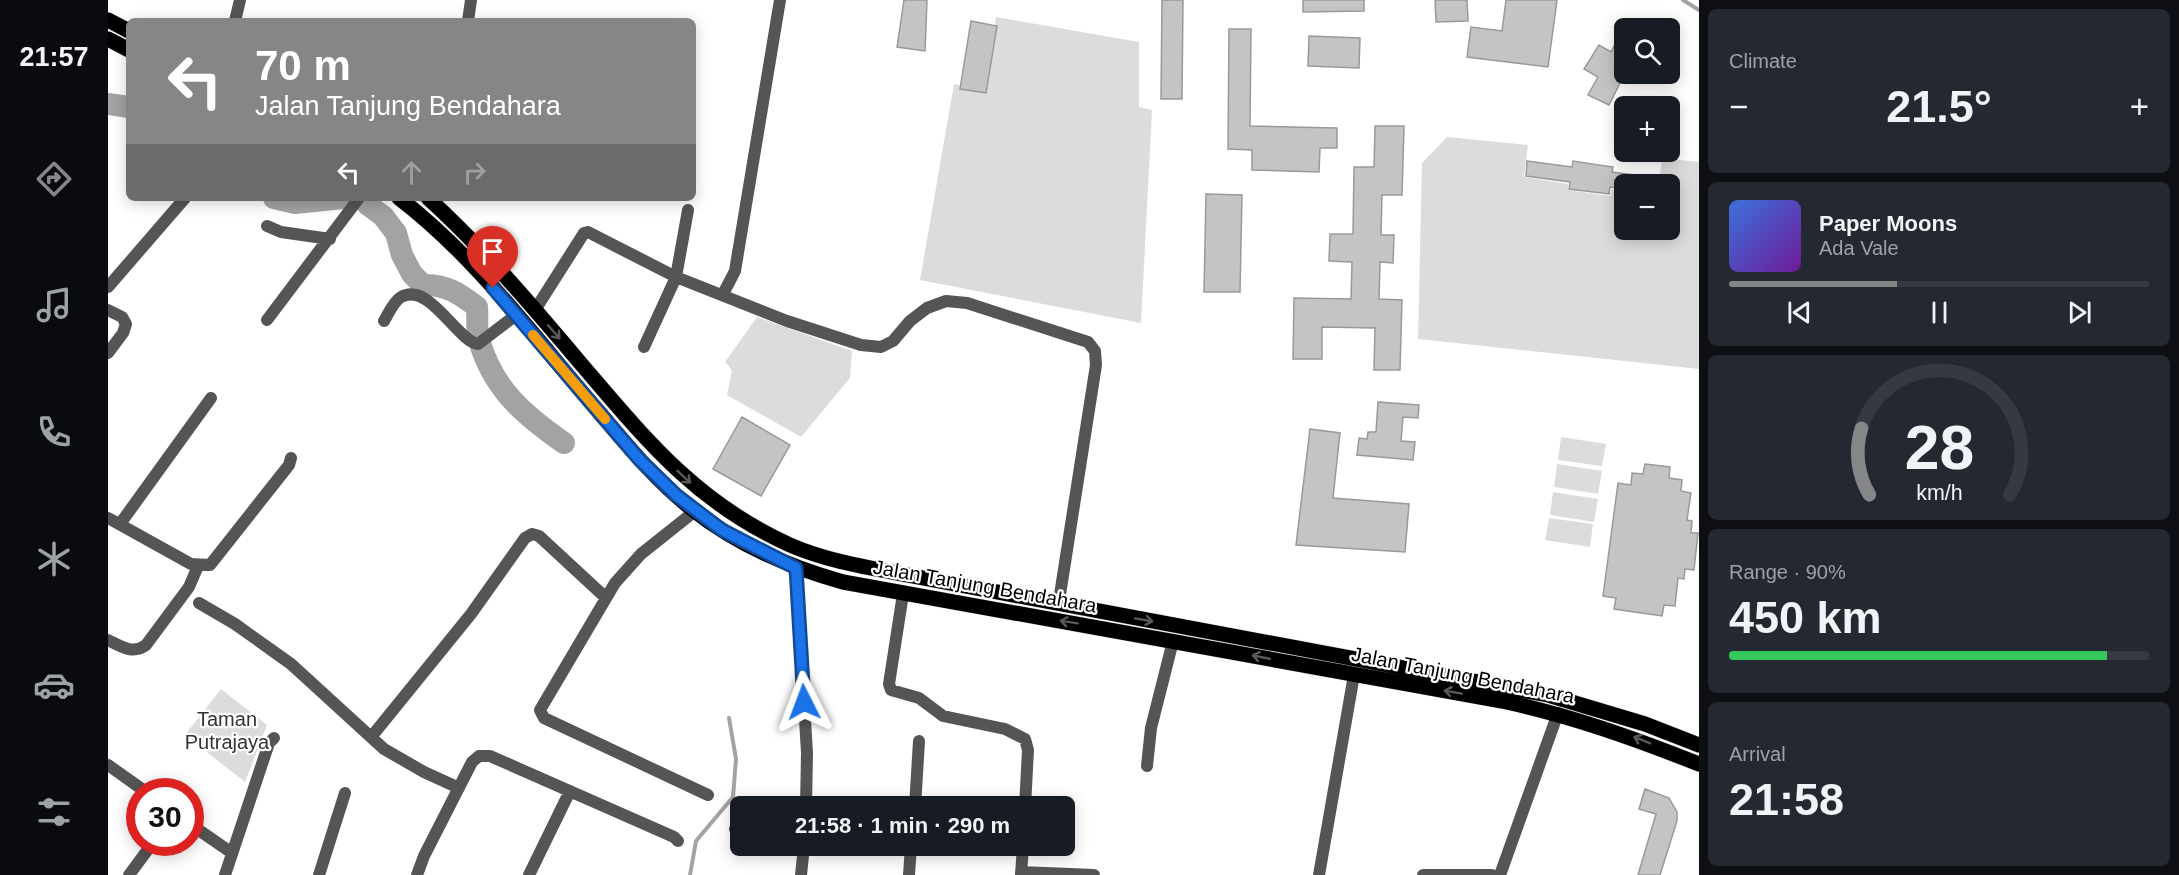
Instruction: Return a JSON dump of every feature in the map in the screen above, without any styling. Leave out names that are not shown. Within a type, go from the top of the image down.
[{"type":"main road","points":[[108,20],[126,29]]},
{"type":"main road","points":[[108,39],[126,48]]},
{"type":"main road","name":"Jalan Tanjung Bendahara","points":[[402,201],[452,245],[516,315],[639,459],[695,511],[722,530],[796,568],[843,582],[903,594],[1173,641],[1558,713],[1640,739],[1698,764]]},
{"type":"main road","name":"Jalan Tanjung Bendahara","points":[[431,201],[465,232],[535,310],[652,447],[688,481],[730,514],[793,546],[846,562],[1059,601],[1123,616],[1264,639],[1548,694],[1617,714],[1699,745]]},
{"type":"street","points":[[236,18],[240,0]]},
{"type":"street","points":[[468,18],[471,0]]},
{"type":"street","points":[[723,294],[735,271],[780,0]]},
{"type":"street","points":[[108,287],[182,201]]},
{"type":"street","points":[[267,320],[357,201]]},
{"type":"street","points":[[644,347],[676,277],[688,210]]},
{"type":"street","points":[[267,226],[281,232],[330,239]]},
{"type":"street","points":[[535,310],[584,233],[588,232],[676,277],[787,321],[861,345],[881,347],[893,341],[910,321],[927,309],[946,301],[967,303],[1088,342],[1095,351],[1096,365],[1059,601]]},
{"type":"street","points":[[384,321],[399,298],[405,296],[420,298],[442,313],[469,343],[480,343],[516,315]]},
{"type":"street","points":[[108,310],[125,320],[123,333],[108,353]]},
{"type":"street","points":[[120,524],[211,398]]},
{"type":"street","points":[[108,518],[198,566],[210,565],[216,561],[289,465],[291,458]]},
{"type":"street","points":[[695,511],[641,554],[605,597],[541,705],[541,714],[543,718],[708,795]]},
{"type":"street","points":[[372,736],[471,614],[525,538],[532,534],[539,536],[605,597]]},
{"type":"street","points":[[108,640],[135,651],[146,645],[189,587],[198,566]]},
{"type":"street","points":[[796,568],[807,753],[806,796]]},
{"type":"street","points":[[903,594],[889,684],[891,690],[919,698],[943,717],[1005,729],[1025,739],[1028,750],[1026,796]]},
{"type":"street","points":[[199,603],[235,624],[291,664],[384,749],[404,762],[459,788]]},
{"type":"street","points":[[1147,766],[1151,728],[1173,641]]},
{"type":"street","points":[[1320,875],[1354,675]]},
{"type":"street","points":[[1500,875],[1558,713]]},
{"type":"street","points":[[225,875],[269,743],[274,738]]},
{"type":"street","points":[[916,796],[919,741]]},
{"type":"street","points":[[417,875],[424,856],[472,762],[476,757],[484,755],[674,837],[678,841]]},
{"type":"street","points":[[108,765],[126,778]]},
{"type":"street","points":[[529,875],[570,791]]},
{"type":"street","points":[[319,875],[345,794]]},
{"type":"street","points":[[204,834],[232,853]]},
{"type":"street","points":[[129,875],[143,856]]},
{"type":"street","points":[[801,875],[803,856]]},
{"type":"street","points":[[909,875],[910,856]]},
{"type":"street","points":[[1022,856],[1021,873],[1094,875]]},
{"type":"street","points":[[1423,875],[1492,875]]},
{"type":"green space","points":[[996,17],[1139,42],[1139,107],[1152,110],[1141,323],[920,280],[954,84],[986,89]]},
{"type":"green space","points":[[1447,137],[1528,145],[1524,177],[1568,184],[1568,190],[1610,196],[1612,189],[1614,189],[1614,240],[1680,240],[1680,174],[1660,174],[1662,162],[1680,162],[1680,160],[1699,162],[1699,369],[1418,339],[1422,163]]},
{"type":"green space","points":[[757,317],[852,351],[850,378],[801,437],[727,395],[732,370],[725,362]]},
{"type":"green space","points":[[1561,437],[1606,444],[1602,466],[1558,460]]},
{"type":"green space","points":[[1557,464],[1602,471],[1598,494],[1554,487]]},
{"type":"green space","points":[[1553,492],[1598,499],[1594,522],[1550,515]]},
{"type":"green space","points":[[1549,518],[1593,524],[1590,547],[1545,540]]},
{"type":"green space","name":"Taman Putrajaya","points":[[221,689],[267,725],[245,782],[185,735]]},
{"type":"building","points":[[904,0],[927,0],[925,51],[897,47]]},
{"type":"building","points":[[1162,0],[1183,0],[1182,99],[1161,99]]},
{"type":"building","points":[[1303,0],[1364,0],[1364,11],[1303,12]]},
{"type":"building","points":[[1435,0],[1467,0],[1468,21],[1436,22]]},
{"type":"building","points":[[1506,0],[1557,0],[1548,67],[1467,57],[1471,27],[1502,31]]},
{"type":"building","points":[[971,21],[997,26],[986,93],[960,89]]},
{"type":"building","points":[[1229,29],[1251,29],[1250,126],[1337,128],[1337,148],[1320,148],[1319,172],[1252,170],[1252,150],[1228,149]]},
{"type":"building","points":[[1309,36],[1360,38],[1359,68],[1308,66]]},
{"type":"building","points":[[1599,45],[1611,52],[1614,46],[1614,84],[1620,84],[1609,105],[1588,95],[1598,77],[1584,69]]},
{"type":"building","points":[[1375,126],[1404,126],[1402,195],[1382,195],[1381,235],[1394,235],[1393,263],[1380,262],[1379,299],[1402,300],[1400,370],[1374,370],[1375,328],[1322,327],[1322,359],[1293,359],[1294,298],[1351,299],[1352,262],[1329,261],[1330,234],[1353,234],[1354,167],[1374,167]]},
{"type":"building","points":[[1527,161],[1572,167],[1573,161],[1613,167],[1612,172],[1627,174],[1614,174],[1614,188],[1610,187],[1609,194],[1569,189],[1570,182],[1526,176]]},
{"type":"building","points":[[1206,194],[1242,195],[1240,292],[1204,292]]},
{"type":"building","points":[[1378,402],[1419,405],[1418,418],[1403,417],[1401,441],[1415,442],[1413,460],[1357,455],[1359,438],[1367,439],[1368,432],[1376,432]]},
{"type":"building","points":[[742,417],[790,445],[761,496],[713,469]]},
{"type":"building","points":[[1310,429],[1340,433],[1333,498],[1409,504],[1405,552],[1296,545]]},
{"type":"building","points":[[1645,464],[1670,467],[1669,478],[1682,480],[1681,491],[1691,493],[1687,520],[1692,521],[1691,533],[1698,533],[1694,570],[1685,569],[1684,579],[1678,578],[1675,606],[1664,605],[1662,616],[1614,609],[1616,598],[1603,596],[1618,483],[1631,485],[1632,473],[1643,474]]},
{"type":"building","points":[[1645,789],[1669,798],[1677,812],[1677,821],[1660,875],[1638,875],[1656,814],[1639,809]]},
{"type":"waterway","points":[[1683,0],[1699,10]]},
{"type":"waterway","points":[[108,104],[126,107]]},
{"type":"waterway","points":[[287,201],[295,203],[314,201]]},
{"type":"waterway","points":[[368,205],[383,216],[396,233],[402,255],[412,274],[423,285],[439,286],[452,291],[477,307],[479,340],[493,373],[523,411],[564,443]]},
{"type":"waterway","points":[[690,875],[696,841],[733,797],[736,759],[729,718]]},
{"type":"slow traffic","points":[[533,335],[605,419]]},
{"type":"route","points":[[493,288],[639,459],[676,495],[722,530],[796,568],[804,702]]}]
